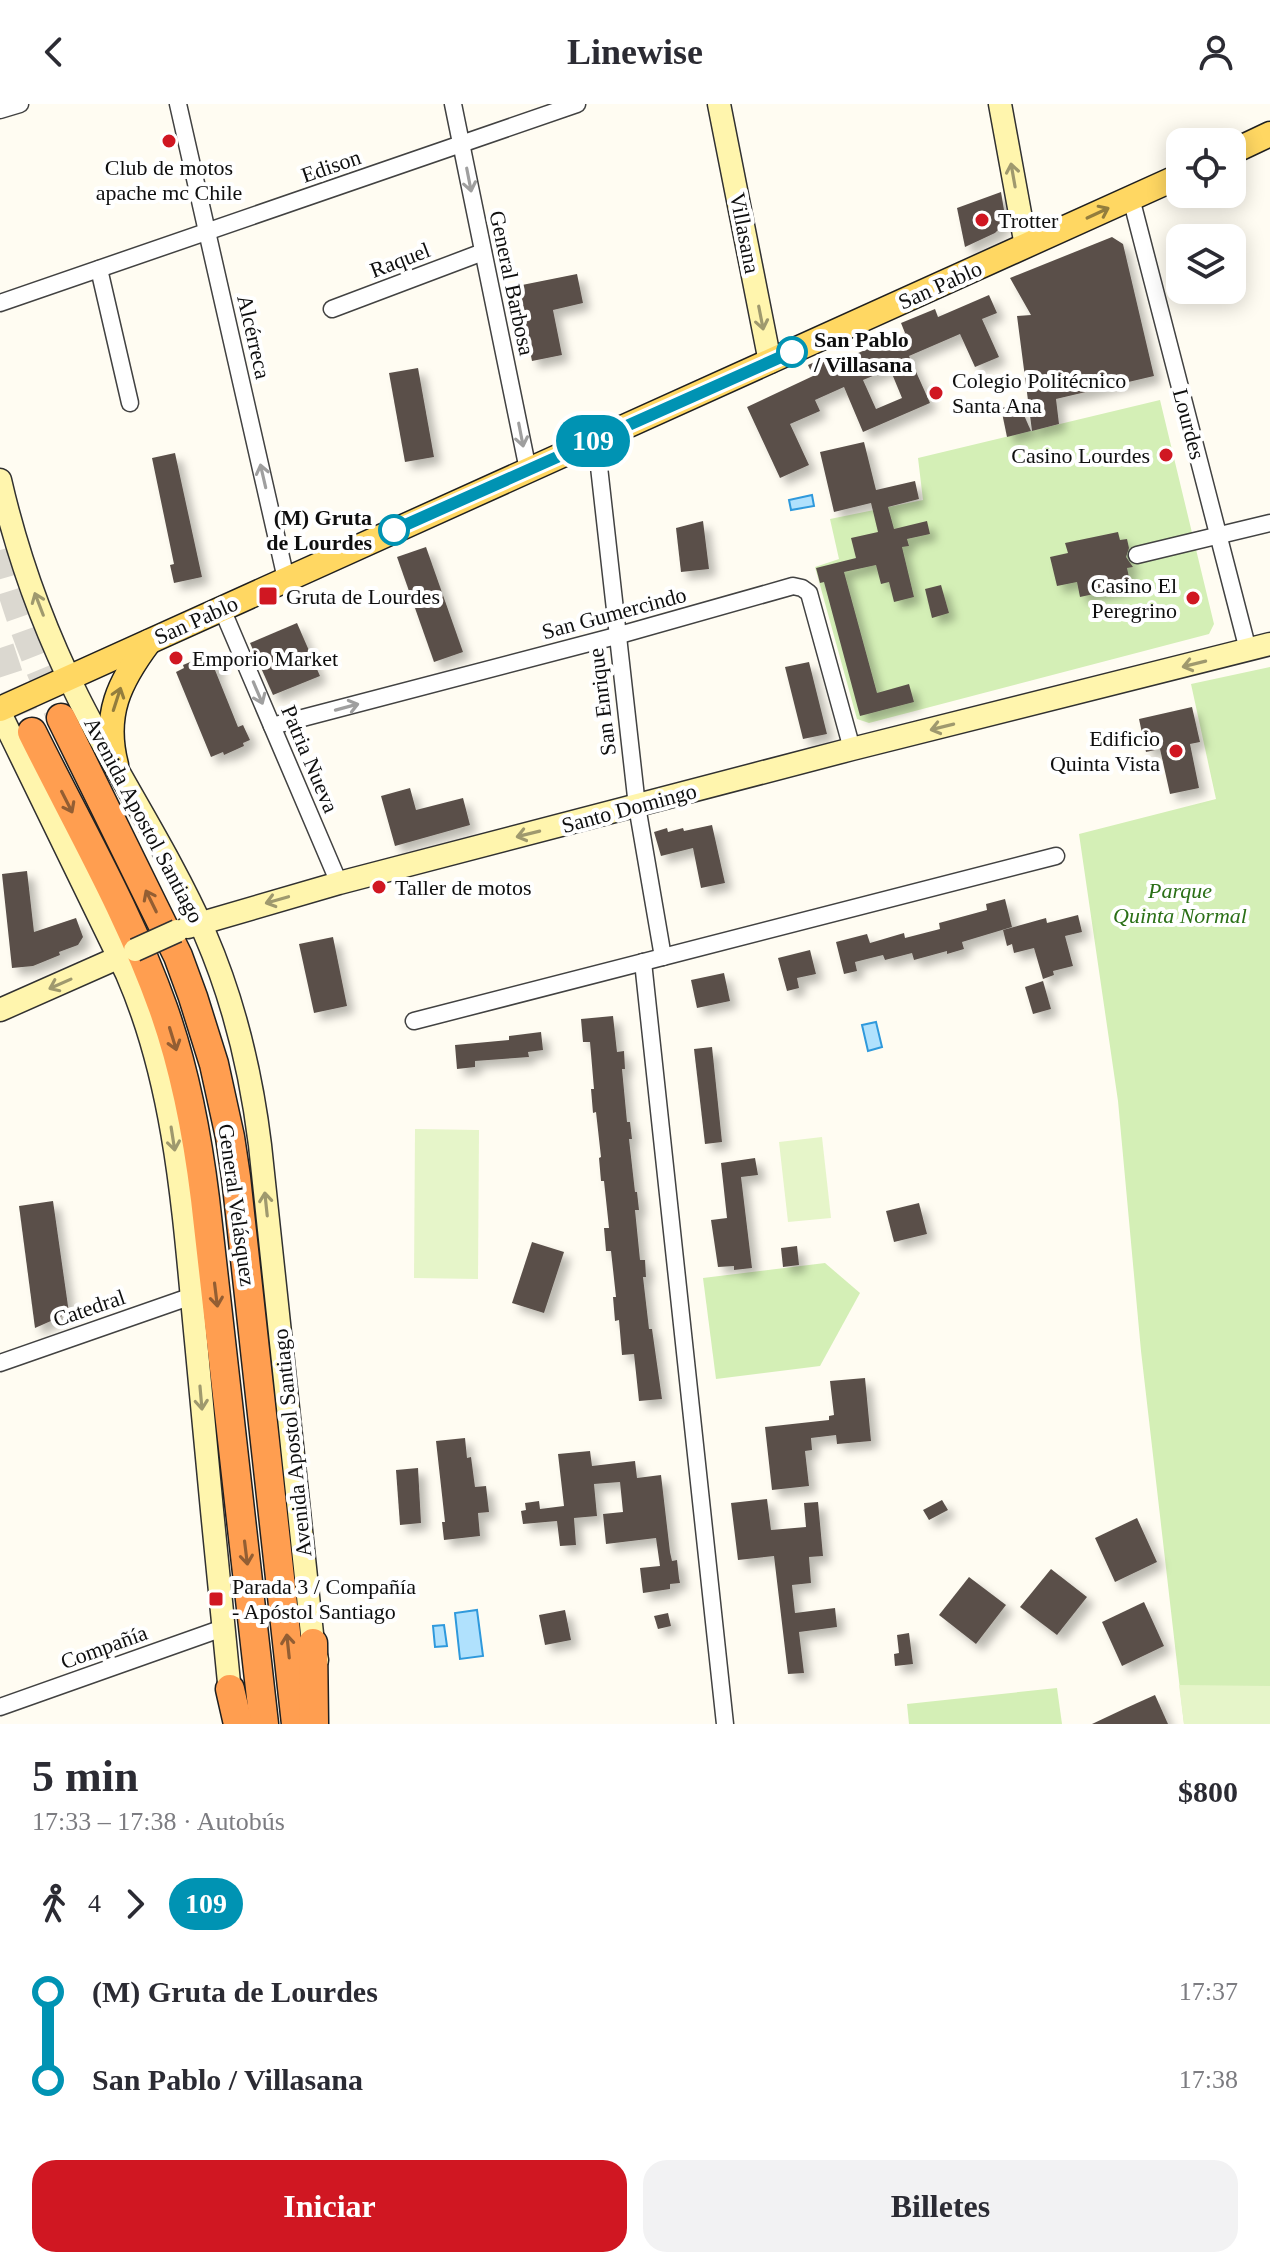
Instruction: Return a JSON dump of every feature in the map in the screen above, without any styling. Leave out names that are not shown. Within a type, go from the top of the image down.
[{"type":"highway","name":"General Velásquez","points":[[61,718],[178,956],[204,1031],[219,1087],[236,1177],[296,1724]]},
{"type":"highway","name":"General Velásquez","points":[[32,732],[137,944],[163,1009],[185,1082],[205,1199],[264,1724]]},
{"type":"highway","points":[[313,1643],[314,1724]]},
{"type":"highway","points":[[230,1689],[236,1724]]},
{"type":"main road","name":"Villasana","points":[[719,104],[770,362]]},
{"type":"main road","points":[[1000,104],[1026,246]]},
{"type":"main road","points":[[1246,145],[1270,134]]},
{"type":"main road","name":"San Pablo","points":[[0,711],[68,676],[1166,182]]},
{"type":"main road","name":"Avenida Apostol Santiago","points":[[0,480],[19,548],[68,676],[199,922],[227,992],[247,1066],[255,1105],[313,1643],[321,1675],[327,1724]]},
{"type":"main road","points":[[116,765],[111,736],[113,707],[130,669],[150,641]]},
{"type":"main road","name":"Santo Domingo","points":[[0,1010],[199,922],[852,749],[1270,644]]},
{"type":"main road","points":[[0,711],[127,954],[138,1001],[154,1048],[169,1112],[192,1296],[230,1689]]},
{"type":"street","points":[[0,110],[20,104]]},
{"type":"street","name":"Alcérreca","points":[[178,104],[286,579]]},
{"type":"street","name":"General Barbosa","points":[[453,104],[528,470]]},
{"type":"street","name":"Edison","points":[[0,303],[577,104]]},
{"type":"street","name":"Lourdes","points":[[1131,198],[1248,650]]},
{"type":"street","name":"Raquel","points":[[332,309],[483,252]]},
{"type":"street","points":[[99,269],[130,403]]},
{"type":"street","name":"San Enrique","points":[[596,440],[637,806],[663,957]]},
{"type":"street","points":[[1137,555],[1270,523]]},
{"type":"street","name":"San Gumercindo","points":[[272,726],[793,586],[809,593],[852,749]]},
{"type":"street","name":"Patria Nueva","points":[[222,609],[339,883]]},
{"type":"street","points":[[414,1021],[1056,856]]},
{"type":"street","points":[[643,962],[725,1724]]},
{"type":"street","name":"Catedral","points":[[0,1363],[192,1296]]},
{"type":"street","name":"Compañía","points":[[0,1707],[223,1628]]},
{"type":"green space","points":[[1160,400],[1214,624],[1209,634],[869,723],[857,719],[815,567],[839,559],[830,519],[923,500],[918,458]]},
{"type":"green space","name":"Parque Quinta Normal","points":[[1270,667],[1270,1724],[1184,1724],[1141,1351],[1118,1101],[1079,834],[1216,799],[1191,684]]},
{"type":"green space","points":[[415,1129],[479,1130],[478,1279],[414,1278]]},
{"type":"green space","points":[[822,1137],[831,1218],[788,1222],[779,1142]]},
{"type":"green space","points":[[825,1263],[860,1293],[820,1366],[716,1379],[703,1278]]},
{"type":"green space","points":[[1179,1685],[1270,1686],[1270,1724],[1184,1724]]},
{"type":"green space","points":[[1057,1688],[1062,1724],[909,1724],[907,1704]]},
{"type":"water","points":[[812,495],[814,506],[791,510],[789,500]]},
{"type":"water","points":[[876,1022],[882,1047],[868,1051],[862,1025]]},
{"type":"water","points":[[477,1610],[483,1656],[460,1659],[455,1613]]},
{"type":"water","points":[[444,1625],[447,1646],[435,1647],[433,1626]]},
{"type":"building","name":"Trotter","points":[[1001,192],[1004,224],[995,233],[965,247],[957,208]]},
{"type":"building","points":[[1112,237],[1123,244],[1154,376],[1056,399],[1059,424],[1032,431],[1017,316],[1031,315],[1010,278]]},
{"type":"building","points":[[577,274],[583,303],[553,310],[562,355],[532,361],[517,286]]},
{"type":"building","points":[[989,295],[997,313],[982,319],[999,357],[975,367],[960,334],[909,356],[930,403],[863,432],[844,387],[815,400],[820,411],[790,424],[809,465],[780,478],[747,407],[813,376],[808,365],[826,357],[830,365],[905,333],[901,323],[935,309],[938,317]],"holes":[[[890,369],[902,398],[876,409],[863,380]]]},
{"type":"building","points":[[418,368],[434,457],[405,462],[389,373]]},
{"type":"building","points":[[1019,404],[1031,431],[1007,437],[1001,408]]},
{"type":"building","points":[[864,442],[876,490],[915,481],[919,499],[888,507],[894,529],[927,521],[930,534],[907,539],[909,546],[902,547],[914,597],[894,602],[889,582],[881,584],[876,565],[844,572],[877,693],[909,684],[914,702],[860,716],[824,582],[820,583],[816,568],[856,558],[851,538],[878,532],[871,503],[834,512],[820,452]]},
{"type":"building","points":[[175,453],[202,577],[174,583],[170,565],[174,564],[152,458]]},
{"type":"building","points":[[703,521],[709,569],[681,572],[676,528]]},
{"type":"building","points":[[1118,532],[1120,540],[1127,539],[1129,548],[1126,557],[1133,567],[1127,568],[1131,586],[1080,597],[1077,582],[1057,586],[1050,557],[1068,553],[1065,543]]},
{"type":"building","points":[[426,547],[463,652],[434,662],[397,557]]},
{"type":"building","points":[[941,585],[949,613],[932,618],[925,589]]},
{"type":"building","points":[[297,623],[320,676],[273,695],[250,643]]},
{"type":"building","points":[[207,655],[208,658],[214,656],[219,668],[215,670],[238,727],[243,725],[250,740],[224,755],[223,752],[211,757],[176,672],[184,668],[183,665]]},
{"type":"building","points":[[809,662],[827,734],[803,739],[785,667]]},
{"type":"building","name":"Edificio Quinta Vista","points":[[1192,707],[1200,742],[1190,744],[1199,788],[1170,794],[1160,749],[1146,752],[1139,719]]},
{"type":"building","points":[[410,788],[416,810],[463,798],[470,825],[395,846],[381,796]]},
{"type":"building","points":[[712,825],[725,883],[701,888],[693,848],[661,856],[654,832],[667,828],[668,832],[683,828],[684,831]]},
{"type":"building","points":[[27,871],[34,932],[76,918],[83,937],[78,945],[59,952],[60,955],[33,966],[12,968],[2,874]]},
{"type":"building","points":[[1005,899],[1012,927],[962,942],[964,949],[947,954],[947,951],[914,960],[912,953],[885,960],[883,955],[855,962],[857,971],[844,974],[836,942],[867,934],[870,943],[904,933],[905,938],[940,929],[939,923],[987,910],[986,904]]},
{"type":"building","points":[[1078,915],[1082,932],[1065,936],[1073,966],[1053,971],[1054,975],[1043,979],[1034,948],[1014,953],[1012,944],[1007,946],[1003,930],[1046,918],[1047,923]]},
{"type":"building","points":[[333,937],[347,1006],[314,1013],[299,944]]},
{"type":"building","points":[[810,950],[816,974],[797,978],[799,988],[787,991],[778,958]]},
{"type":"building","points":[[724,973],[730,1001],[697,1008],[691,980]]},
{"type":"building","points":[[1043,981],[1051,1009],[1033,1014],[1025,987]]},
{"type":"building","points":[[613,1016],[617,1052],[624,1051],[625,1069],[622,1069],[639,1210],[635,1210],[640,1260],[645,1260],[646,1277],[643,1277],[649,1329],[652,1329],[662,1399],[639,1401],[634,1354],[622,1355],[619,1320],[615,1321],[611,1251],[606,1251],[604,1228],[609,1228],[604,1181],[601,1181],[596,1112],[593,1113],[590,1042],[583,1042],[581,1019]]},
{"type":"building","points":[[541,1032],[543,1050],[528,1052],[529,1057],[475,1061],[475,1067],[457,1069],[455,1045],[509,1040],[509,1036]]},
{"type":"building","points":[[712,1047],[722,1142],[705,1144],[694,1049]]},
{"type":"building","points":[[755,1158],[758,1175],[741,1177],[752,1268],[734,1270],[734,1266],[718,1267],[711,1220],[727,1218],[721,1163]]},
{"type":"building","points":[[53,1201],[69,1313],[35,1328],[19,1206]]},
{"type":"building","points":[[919,1203],[927,1234],[894,1242],[886,1211]]},
{"type":"building","points":[[532,1242],[564,1252],[544,1313],[512,1303]]},
{"type":"building","points":[[797,1246],[799,1265],[783,1267],[781,1248]]},
{"type":"building","points":[[865,1378],[871,1441],[837,1444],[836,1435],[811,1438],[812,1450],[805,1451],[809,1486],[772,1490],[765,1427],[829,1420],[829,1416],[834,1415],[830,1381]]},
{"type":"building","points":[[465,1438],[475,1487],[486,1486],[489,1512],[478,1513],[480,1536],[444,1540],[442,1522],[445,1522],[436,1441]]},
{"type":"building","points":[[590,1451],[592,1466],[635,1461],[637,1478],[661,1475],[670,1552],[672,1561],[677,1560],[680,1583],[670,1584],[670,1589],[643,1593],[640,1568],[660,1566],[656,1538],[606,1544],[603,1514],[623,1512],[620,1482],[594,1484],[597,1516],[574,1518],[576,1545],[560,1546],[557,1521],[523,1524],[521,1511],[526,1510],[525,1503],[539,1501],[540,1509],[564,1506],[558,1454]]},
{"type":"building","points":[[418,1468],[421,1523],[400,1525],[396,1470]]},
{"type":"building","points":[[767,1499],[771,1530],[806,1527],[804,1503],[818,1502],[823,1556],[809,1557],[811,1583],[792,1585],[795,1613],[835,1608],[837,1627],[799,1632],[804,1673],[788,1674],[774,1556],[738,1560],[731,1503]]},
{"type":"building","points":[[942,1500],[948,1510],[929,1520],[923,1510]]},
{"type":"building","points":[[1137,1518],[1157,1562],[1115,1582],[1095,1538]]},
{"type":"building","points":[[1051,1569],[1087,1597],[1057,1635],[1020,1607]]},
{"type":"building","points":[[969,1577],[1006,1605],[976,1644],[939,1615]]},
{"type":"building","points":[[1144,1602],[1164,1646],[1122,1666],[1102,1622]]},
{"type":"building","points":[[565,1610],[571,1640],[545,1645],[539,1615]]},
{"type":"building","points":[[668,1613],[671,1626],[658,1629],[654,1616]]},
{"type":"building","points":[[909,1633],[913,1664],[895,1666],[894,1654],[899,1653],[897,1635]]},
{"type":"building","points":[[1155,1695],[1168,1724],[1092,1724],[1126,1708]]},
{"type":"tunnel","points":[[0,550],[27,636],[61,718]]},
{"type":"tunnel","points":[[0,648],[32,732]]},
{"type":"bus line","name":"109","points":[[394,530],[792,352]]},
{"type":"place","name":"Club de motos apache mc Chile","points":[[169,141]]},
{"type":"place","name":"Trotter","points":[[982,220]]},
{"type":"place","name":"San Pablo / Villasana","points":[[792,352]]},
{"type":"place","name":"Colegio Politécnico Santa Ana","points":[[936,393]]},
{"type":"place","name":"Casino Lourdes","points":[[1166,455]]},
{"type":"place","name":"(M) Gruta de Lourdes","points":[[394,530]]},
{"type":"place","name":"Gruta de Lourdes","points":[[268,596]]},
{"type":"place","name":"Casino El Peregrino","points":[[1193,598]]},
{"type":"place","name":"Emporio Market","points":[[176,658]]},
{"type":"place","name":"Edificio Quinta Vista","points":[[1176,751]]},
{"type":"place","name":"Taller de motos","points":[[379,887]]},
{"type":"place","name":"Parada 3 / Compañía - Apóstol Santiago","points":[[216,1599]]}]
